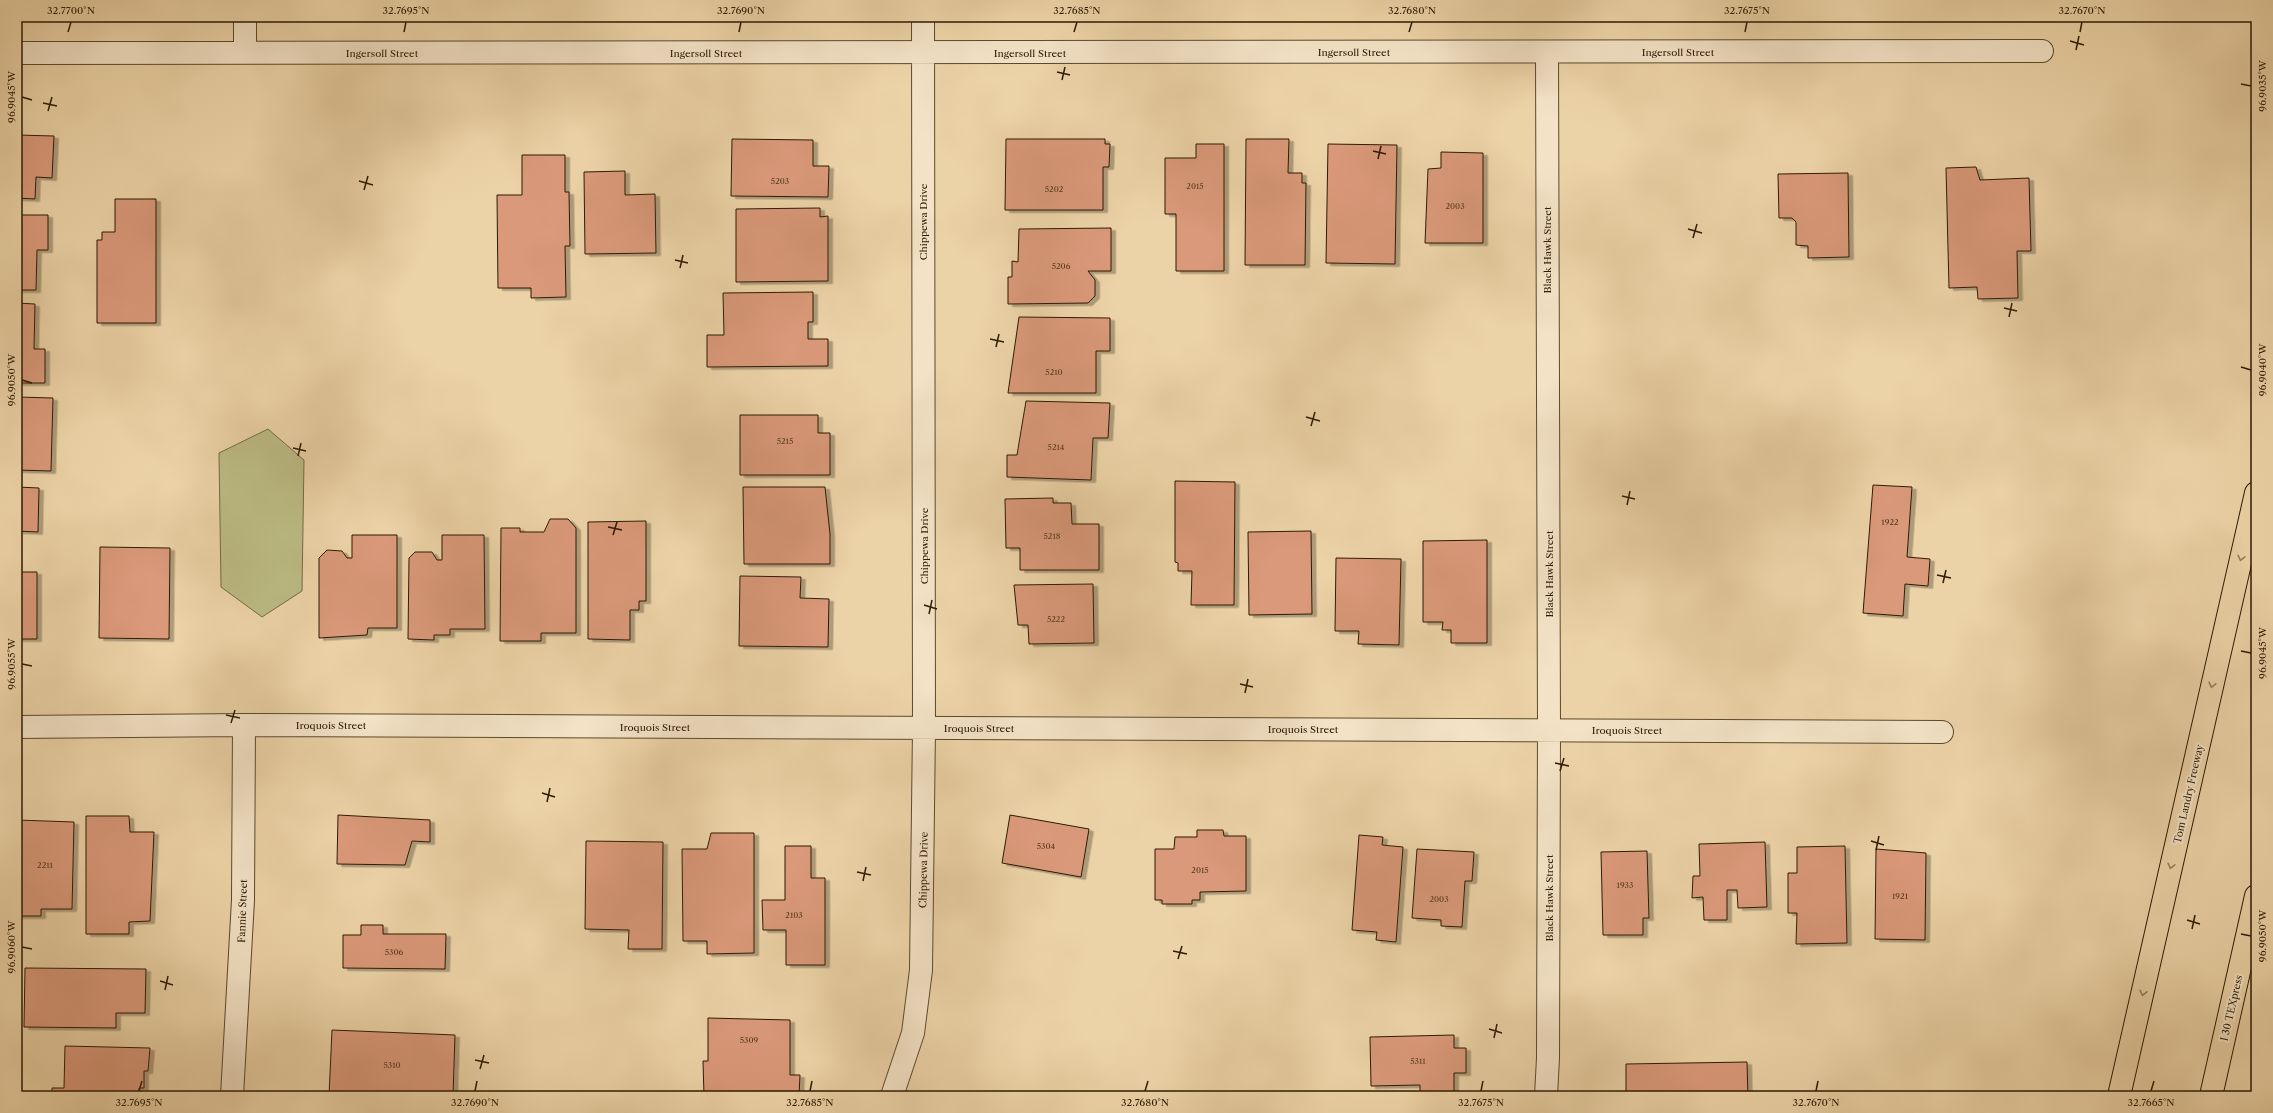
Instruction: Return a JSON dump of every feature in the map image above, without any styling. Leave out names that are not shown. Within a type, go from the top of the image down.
[{"type":"highway","name":"Tom Landry Freeway","points":[[2119,1096],[2256,493]]},
{"type":"highway","name":"I 30 TEXpress","points":[[2211,1096],[2256,896]]},
{"type":"street","points":[[245,17],[245,53]]},
{"type":"street","name":"Chippewa Drive","points":[[892,1096],[913,1033],[921,970],[924,728],[923,17]]},
{"type":"street","name":"Ingersoll Street","points":[[17,54],[2042,51]]},
{"type":"street","name":"Black Hawk Street","points":[[1546,1096],[1549,730],[1547,52]]},
{"type":"street","name":"Iroquois Street","points":[[17,727],[244,725],[1942,732]]},
{"type":"street","name":"Fannie Street","points":[[232,1096],[243,900],[244,725]]},
{"type":"shaded area","points":[[268,429],[304,460],[302,591],[262,617],[221,587],[219,453]]},
{"type":"building","points":[[17,135],[54,136],[52,178],[36,177],[35,199],[17,198]]},
{"type":"building","points":[[732,139],[813,140],[813,166],[829,166],[828,197],[731,196]]},
{"type":"building","points":[[1006,139],[1105,139],[1105,144],[1110,144],[1109,167],[1103,167],[1103,210],[1005,210]]},
{"type":"building","points":[[1246,139],[1289,139],[1288,173],[1302,173],[1302,183],[1306,183],[1305,265],[1245,265]]},
{"type":"building","points":[[1196,144],[1224,144],[1224,271],[1176,271],[1176,214],[1165,214],[1165,158],[1196,158]]},
{"type":"building","points":[[1328,144],[1397,145],[1395,264],[1326,263]]},
{"type":"building","points":[[1441,152],[1483,153],[1483,243],[1425,243],[1428,169],[1441,168]]},
{"type":"building","points":[[522,155],[565,155],[565,192],[569,192],[570,246],[565,246],[566,297],[531,298],[531,288],[498,288],[497,195],[522,195]]},
{"type":"building","points":[[1976,167],[1980,180],[2029,178],[2031,251],[2017,251],[2018,298],[1978,299],[1977,287],[1949,288],[1946,168]]},
{"type":"building","points":[[625,171],[625,195],[655,194],[656,253],[585,254],[584,172]]},
{"type":"building","points":[[1848,173],[1849,257],[1808,258],[1808,246],[1796,245],[1796,222],[1792,218],[1779,218],[1778,174]]},
{"type":"building","points":[[115,199],[156,199],[156,323],[97,323],[97,240],[102,240],[102,232],[115,232]]},
{"type":"building","points":[[820,208],[820,217],[828,216],[828,281],[736,282],[736,209]]},
{"type":"building","points":[[17,215],[48,215],[48,250],[37,250],[36,290],[17,290]]},
{"type":"building","points":[[1111,228],[1111,271],[1088,271],[1095,280],[1095,296],[1088,303],[1008,304],[1008,277],[1012,277],[1012,261],[1018,262],[1019,229]]},
{"type":"building","points":[[813,292],[813,322],[808,322],[808,339],[828,339],[828,366],[707,367],[707,335],[724,335],[723,293]]},
{"type":"building","points":[[17,303],[35,304],[34,349],[45,349],[45,383],[17,383]]},
{"type":"building","points":[[1019,317],[1110,318],[1110,351],[1096,351],[1096,393],[1008,393]]},
{"type":"building","points":[[17,397],[53,398],[51,471],[17,470]]},
{"type":"building","points":[[1026,401],[1110,403],[1108,438],[1093,438],[1091,480],[1007,477],[1007,455],[1017,455]]},
{"type":"building","points":[[740,415],[818,415],[818,433],[830,433],[830,475],[740,475]]},
{"type":"building","points":[[1175,481],[1235,482],[1234,605],[1191,605],[1192,571],[1178,571],[1178,563],[1175,562]]},
{"type":"building","points":[[1873,485],[1912,487],[1907,557],[1930,559],[1928,586],[1905,584],[1903,616],[1863,613]]},
{"type":"building","points":[[17,487],[39,488],[38,532],[17,531]]},
{"type":"building","points":[[743,487],[825,487],[830,534],[830,564],[744,564]]},
{"type":"building","points":[[1053,498],[1053,503],[1071,503],[1072,524],[1099,524],[1099,570],[1020,570],[1020,548],[1006,548],[1005,499]]},
{"type":"building","points":[[550,519],[568,519],[576,528],[576,633],[541,633],[541,641],[500,641],[501,528],[520,528],[520,532],[544,532]]},
{"type":"building","points":[[646,521],[646,601],[639,601],[639,610],[630,610],[630,640],[588,639],[588,522]]},
{"type":"building","points":[[1311,531],[1312,614],[1249,615],[1248,532]]},
{"type":"building","points":[[352,535],[397,535],[397,628],[368,628],[367,635],[319,638],[319,558],[327,550],[342,551],[347,558],[352,558]]},
{"type":"building","points":[[442,535],[484,535],[485,629],[450,629],[450,635],[434,635],[434,640],[408,639],[409,558],[415,552],[432,552],[437,560],[442,560]]},
{"type":"building","points":[[1487,540],[1487,643],[1451,643],[1451,630],[1442,630],[1443,622],[1423,622],[1423,541]]},
{"type":"building","points":[[100,547],[170,548],[169,639],[99,638]]},
{"type":"building","points":[[1336,558],[1401,559],[1399,645],[1358,644],[1359,631],[1335,631]]},
{"type":"building","points":[[17,572],[37,572],[37,639],[17,639]]},
{"type":"building","points":[[740,576],[801,577],[800,598],[829,599],[828,647],[739,646]]},
{"type":"building","points":[[1093,584],[1094,643],[1029,644],[1028,625],[1018,625],[1014,585]]},
{"type":"building","points":[[338,815],[430,820],[430,842],[412,841],[405,865],[337,864]]},
{"type":"building","points":[[1010,815],[1089,829],[1081,877],[1002,863]]},
{"type":"building","points":[[86,816],[129,816],[130,832],[154,832],[150,921],[129,922],[129,934],[86,934]]},
{"type":"building","points":[[17,820],[74,822],[72,909],[41,909],[41,916],[17,916]]},
{"type":"building","points":[[1197,830],[1223,830],[1224,836],[1246,836],[1246,891],[1200,892],[1200,900],[1192,900],[1192,904],[1162,904],[1162,900],[1155,900],[1155,849],[1174,849],[1175,837],[1197,837]]},
{"type":"building","points":[[711,833],[754,833],[754,953],[707,954],[707,941],[683,941],[682,849],[707,849]]},
{"type":"building","points":[[1359,835],[1383,837],[1382,845],[1403,847],[1396,942],[1376,940],[1377,932],[1352,930]]},
{"type":"building","points":[[586,841],[663,842],[662,949],[628,949],[629,930],[585,929]]},
{"type":"building","points":[[1765,842],[1767,907],[1738,908],[1737,890],[1727,890],[1727,920],[1704,920],[1703,897],[1692,898],[1693,876],[1700,876],[1699,844]]},
{"type":"building","points":[[785,846],[811,846],[811,878],[825,878],[825,965],[786,965],[786,930],[763,930],[762,900],[785,900]]},
{"type":"building","points":[[1845,846],[1847,943],[1796,944],[1797,913],[1788,913],[1788,873],[1797,873],[1797,847]]},
{"type":"building","points":[[1417,849],[1474,852],[1472,881],[1465,881],[1462,927],[1441,926],[1441,920],[1412,918]]},
{"type":"building","points":[[1876,849],[1926,853],[1925,940],[1875,939]]},
{"type":"building","points":[[1647,851],[1649,918],[1643,918],[1643,935],[1603,935],[1601,852]]},
{"type":"building","points":[[361,925],[383,925],[383,934],[446,934],[445,969],[343,968],[343,935],[361,935]]},
{"type":"building","points":[[25,968],[146,969],[145,1013],[116,1013],[116,1028],[24,1027]]},
{"type":"building","points":[[708,1018],[790,1020],[790,1075],[800,1075],[799,1096],[704,1096],[703,1061],[708,1061]]},
{"type":"building","points":[[332,1030],[455,1035],[453,1096],[329,1096]]},
{"type":"building","points":[[1454,1035],[1454,1048],[1466,1048],[1466,1073],[1454,1073],[1454,1096],[1420,1096],[1420,1085],[1371,1086],[1370,1037]]},
{"type":"building","points":[[65,1046],[150,1048],[148,1071],[144,1071],[144,1088],[139,1088],[139,1096],[52,1096],[52,1088],[64,1088]]},
{"type":"building","points":[[1747,1062],[1748,1096],[1626,1096],[1626,1064]]}]
